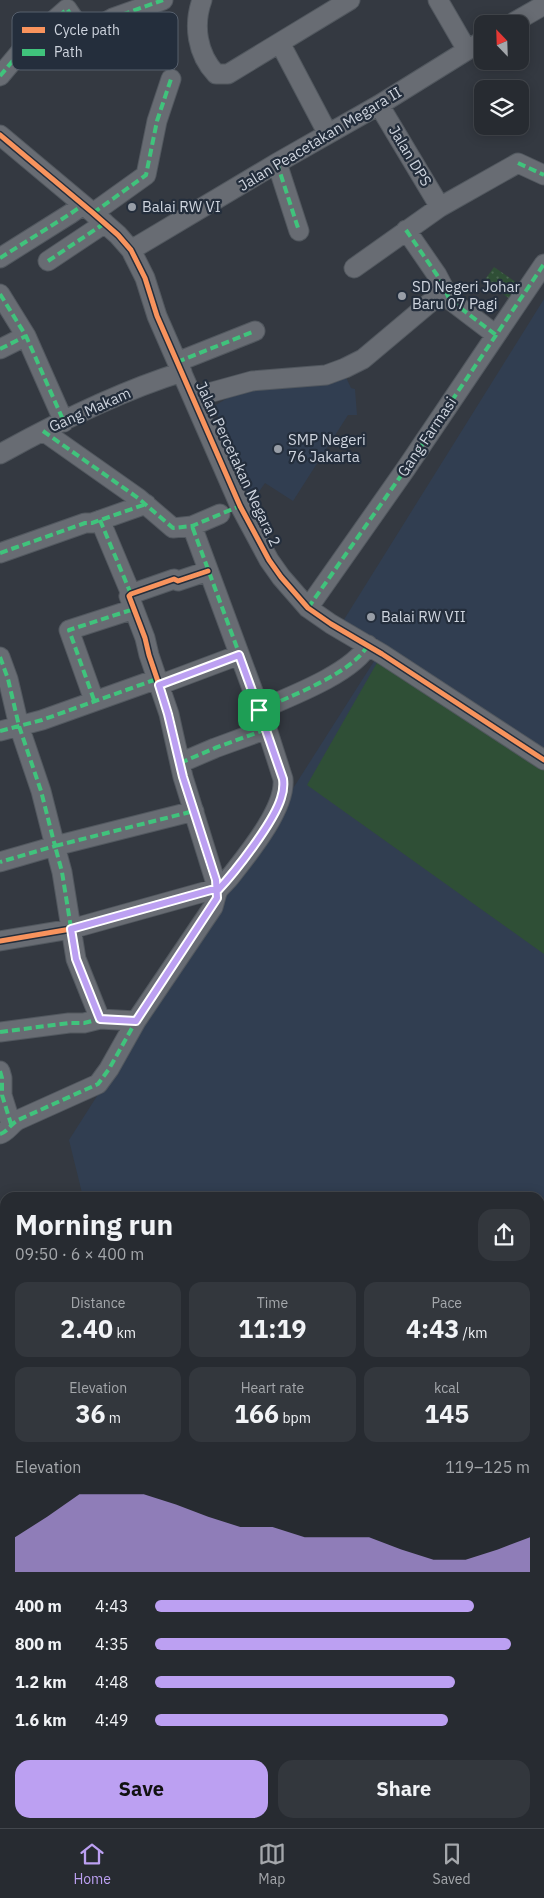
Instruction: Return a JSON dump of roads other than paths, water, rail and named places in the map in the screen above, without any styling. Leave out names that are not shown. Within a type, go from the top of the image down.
[{"type":"street","points":[[130,12],[164,0]]},
{"type":"street","points":[[202,0],[197,14],[198,36],[207,64],[216,74],[228,74],[350,0]]},
{"type":"street","points":[[438,0],[474,45]]},
{"type":"street","points":[[527,15],[544,5]]},
{"type":"street","points":[[280,43],[328,134]]},
{"type":"street","name":"Jalan Peacetakan Megara II","points":[[131,250],[379,105],[474,47]]},
{"type":"street","points":[[0,76],[12,62]]},
{"type":"street","points":[[48,261],[94,214],[146,174],[157,120],[171,79]]},
{"type":"street","name":"Jalan DPS","points":[[379,105],[440,207]]},
{"type":"street","name":"Jalan Percetakan Negara 2","points":[[0,136],[94,214],[118,235],[131,250],[240,506],[259,543],[281,577],[308,608],[544,760]]},
{"type":"street","points":[[277,163],[299,231]]},
{"type":"street","points":[[354,268],[440,207],[518,163],[544,175]]},
{"type":"street","points":[[0,258],[70,214],[94,214]]},
{"type":"street","points":[[406,230],[437,275],[450,300],[496,335]]},
{"type":"street","name":"Gang Farmasi","points":[[308,608],[405,470],[544,264]]},
{"type":"street","points":[[194,397],[252,381],[326,375],[345,368],[363,359],[444,290]]},
{"type":"street","points":[[0,294],[26,336],[64,422]]},
{"type":"street","name":"Gang Makam","points":[[0,454],[43,431],[160,379],[180,367],[255,331]]},
{"type":"street","points":[[0,349],[26,336]]},
{"type":"street","points":[[43,431],[146,504],[173,528],[192,526],[220,514]]},
{"type":"street","points":[[0,553],[146,504]]},
{"type":"street","points":[[0,1071],[5,1129],[98,1084],[109,1069],[136,1021],[213,907],[217,898],[218,890],[145,638],[133,602],[100,520]]},
{"type":"street","points":[[192,526],[267,729],[283,779],[284,788],[281,800],[274,814],[242,860],[218,890]]},
{"type":"street","points":[[94,700],[70,630],[133,602],[174,579],[178,581],[208,571]]},
{"type":"street","points":[[259,710],[300,692],[341,670],[365,652],[368,645]]},
{"type":"street","points":[[0,731],[42,720],[94,700],[158,682],[239,655]]},
{"type":"street","points":[[0,657],[8,679],[19,726],[40,791],[62,872],[76,959],[100,1019]]},
{"type":"street","points":[[180,763],[267,729]]},
{"type":"street","points":[[0,862],[54,846],[194,811]]},
{"type":"street","points":[[0,941],[71,929],[211,890],[218,890]]},
{"type":"street","points":[[0,1032],[69,1023],[84,1023],[100,1019],[136,1021]]},
{"type":"place","name":"Balai RW VI","points":[[132,207]]},
{"type":"place","name":"SD Negeri Johar Baru 07 Pagi","points":[[402,296]]},
{"type":"place","name":"SMP Negeri 76 Jakarta","points":[[278,449]]},
{"type":"place","name":"Balai RW VII","points":[[371,617]]}]
